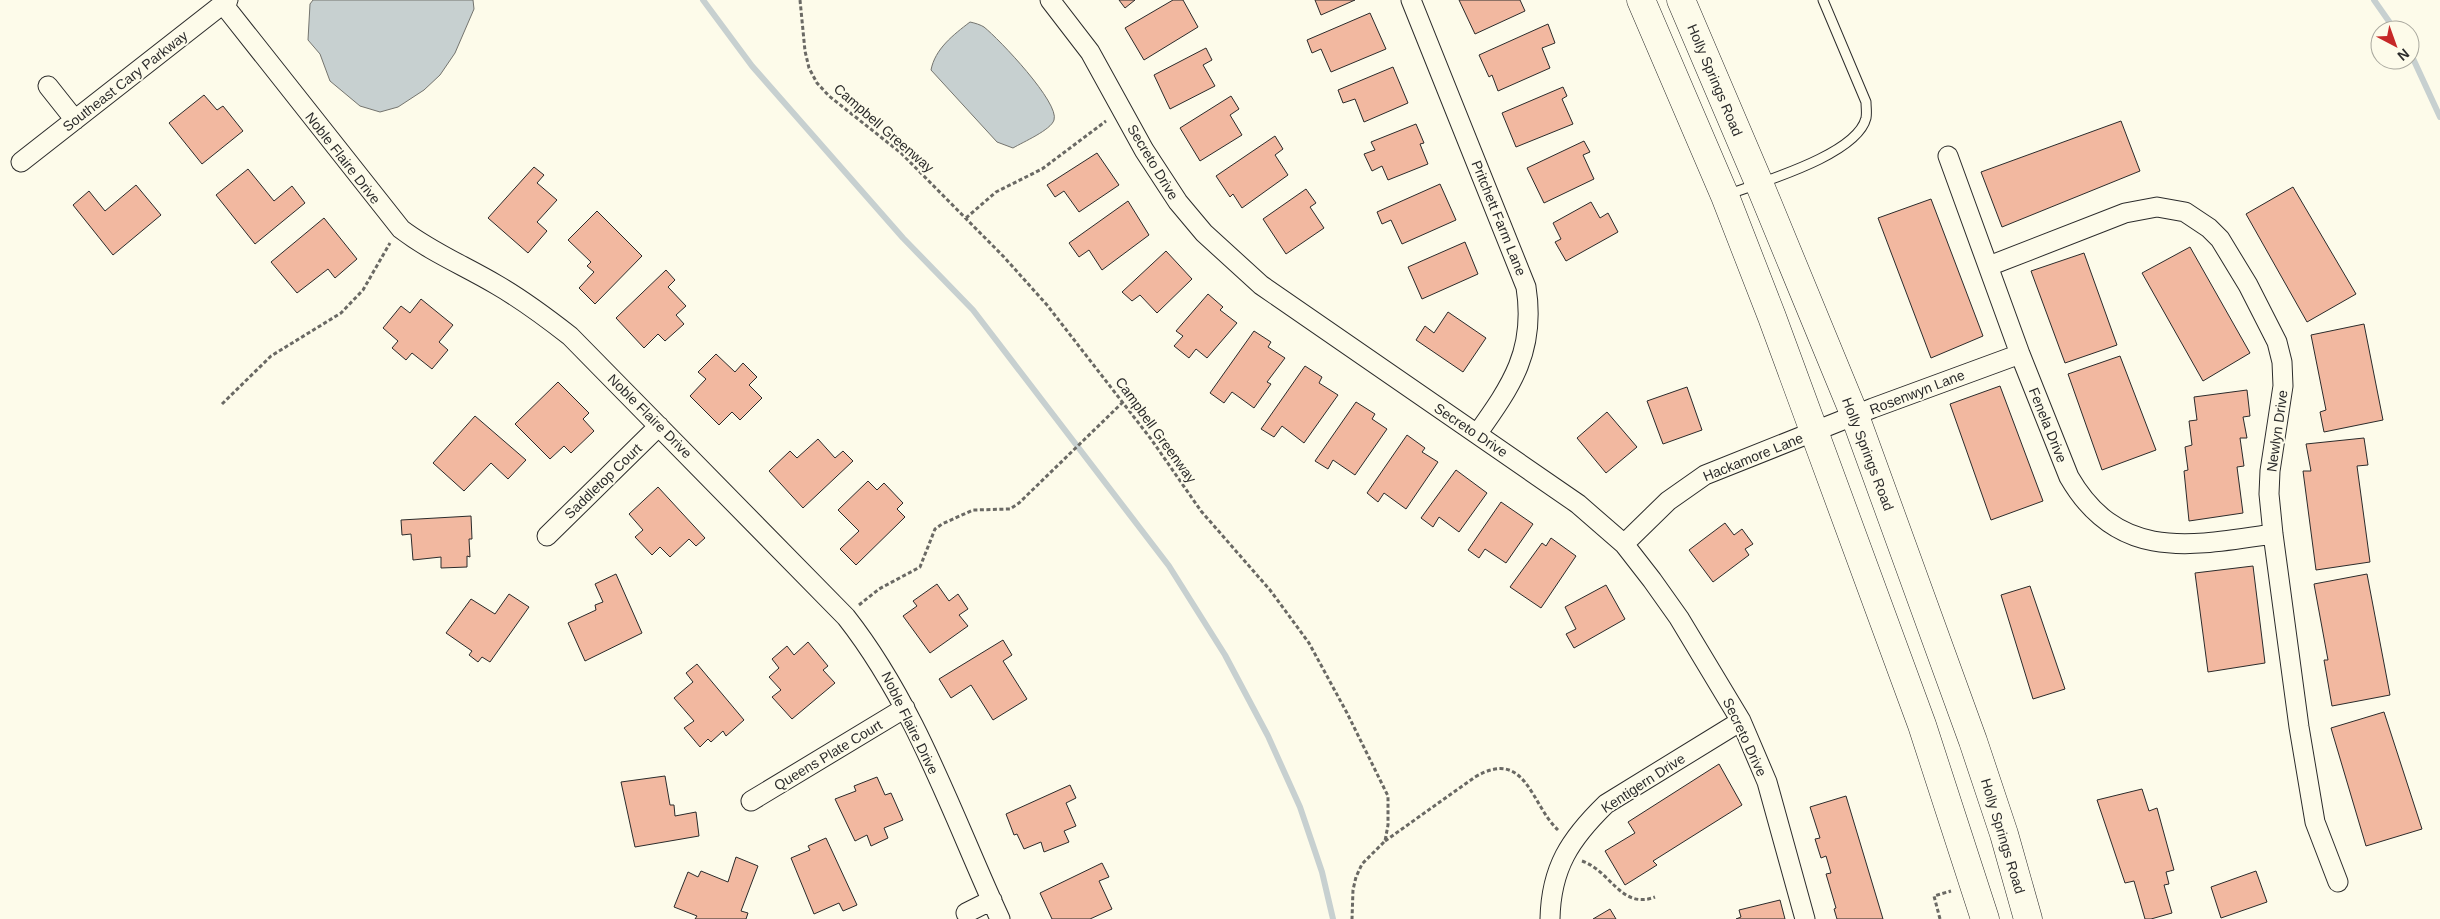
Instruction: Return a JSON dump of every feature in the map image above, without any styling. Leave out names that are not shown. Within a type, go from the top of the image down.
[{"type":"main road","points":[[1641,0],[1725,196],[1815,432],[1922,725],[1986,919]]},
{"type":"main road","name":"Holly Springs Road","points":[[1681,0],[1855,416],[1973,741],[2004,834],[2028,919]]},
{"type":"street","name":"Secreto Drive","points":[[1050,0],[1090,52],[1161,178],[1178,202],[1211,240],[1261,285],[1578,504],[1624,544],[1678,618],[1741,721],[1766,782],[1805,919]]},
{"type":"street","name":"Pritchett Farm Lane","points":[[1411,0],[1526,287],[1529,324],[1527,342],[1520,361],[1496,406],[1477,434]]},
{"type":"street","name":"Southeast Cary Parkway","points":[[22,162],[226,2]]},
{"type":"street","name":"Noble Flaire Drive","points":[[226,2],[401,229],[438,254],[497,285],[548,319],[591,356],[841,612],[877,659],[905,708],[1000,919]]},
{"type":"street","points":[[48,86],[75,120]]},
{"type":"street","name":"Fenela Drive","points":[[1948,156],[2020,354],[2069,477],[2080,496],[2096,513],[2114,526],[2134,536],[2176,545],[2201,544],[2273,534]]},
{"type":"street","name":"Newlyn Drive","points":[[1989,266],[2142,208],[2157,207],[2185,212],[2209,228],[2220,239],[2248,285],[2277,342],[2282,362],[2283,386],[2270,471],[2269,494],[2273,534],[2299,727],[2315,822],[2338,882]]},
{"type":"street","name":"Rosenwyn Lane","points":[[1815,432],[2020,354]]},
{"type":"street","name":"Saddletop Court","points":[[547,536],[659,426]]},
{"type":"street","name":"Hackamore Lane","points":[[1624,544],[1668,501],[1705,475],[1815,432]]},
{"type":"street","name":"Queens Plate Court","points":[[752,801],[905,708]]},
{"type":"street","name":"Kentigern Drive","points":[[1550,919],[1551,901],[1560,863],[1572,840],[1588,822],[1606,804],[1741,721]]},
{"type":"street","points":[[966,913],[992,900]]},
{"type":"lane","points":[[1725,196],[1832,154],[1858,132],[1866,118],[1866,102],[1823,0]]},
{"type":"path","name":"Campbell Greenway","points":[[800,0],[805,51],[809,68],[817,83],[829,96],[900,153],[1004,257],[1047,305],[1123,402],[1201,511],[1291,616],[1328,675],[1388,796],[1386,841]]},
{"type":"path","points":[[966,218],[991,195],[1042,170],[1107,121]]},
{"type":"path","points":[[222,404],[271,356],[341,313],[363,290],[394,238]]},
{"type":"path","points":[[855,609],[879,589],[920,568],[935,530],[942,524],[973,510],[1010,508],[1029,495],[1123,402]]},
{"type":"path","points":[[1352,919],[1353,890],[1362,864],[1386,841],[1486,770],[1497,767],[1508,769],[1526,782],[1556,828],[1563,834]]},
{"type":"path","points":[[1582,854],[1578,860],[1598,869],[1621,893],[1634,900],[1644,901],[1655,897]]},
{"type":"path","points":[[1940,919],[1934,896],[1954,890]]},
{"type":"shaded area","points":[[313,0],[473,0],[474,9],[455,53],[440,75],[424,90],[398,107],[380,112],[360,106],[330,81],[320,54],[308,40],[310,4]]},
{"type":"shaded area","points":[[970,22],[984,27],[1014,57],[1048,100],[1053,112],[1054,120],[1048,128],[1013,148],[997,142],[931,70],[936,55],[951,37]]},
{"type":"building","points":[[1119,0],[1135,0],[1125,8]]},
{"type":"building","points":[[1173,0],[1183,0],[1198,27],[1144,60],[1125,28]]},
{"type":"building","points":[[1315,0],[1355,0],[1321,15]]},
{"type":"building","points":[[1459,0],[1520,0],[1525,11],[1475,34]]},
{"type":"building","points":[[1370,13],[1386,49],[1331,72],[1321,49],[1312,53],[1307,40]]},
{"type":"building","points":[[1548,24],[1555,43],[1542,48],[1550,68],[1498,91],[1492,75],[1489,77],[1479,55]]},
{"type":"building","points":[[1206,48],[1212,60],[1203,65],[1215,86],[1170,109],[1154,75]]},
{"type":"building","points":[[1393,67],[1408,103],[1364,122],[1355,99],[1343,103],[1338,90]]},
{"type":"building","points":[[1563,87],[1567,96],[1562,99],[1573,124],[1516,147],[1502,113]]},
{"type":"building","points":[[204,95],[217,110],[223,106],[243,131],[202,164],[169,123]]},
{"type":"building","points":[[1231,96],[1239,109],[1230,115],[1242,135],[1200,161],[1180,128]]},
{"type":"building","points":[[2121,121],[2140,171],[2002,227],[1981,172]]},
{"type":"building","points":[[1416,124],[1424,143],[1420,144],[1428,164],[1388,180],[1382,166],[1372,171],[1364,154],[1375,150],[1371,142]]},
{"type":"building","points":[[1275,136],[1283,149],[1275,155],[1288,175],[1242,208],[1233,194],[1230,197],[1216,176]]},
{"type":"building","points":[[1584,141],[1590,152],[1583,155],[1594,179],[1544,203],[1527,168]]},
{"type":"building","points":[[1097,153],[1119,185],[1079,212],[1064,191],[1055,197],[1047,185]]},
{"type":"building","points":[[534,167],[544,175],[537,183],[557,200],[537,222],[547,231],[528,253],[488,218]]},
{"type":"building","points":[[248,169],[274,201],[292,186],[305,203],[255,244],[216,195]]},
{"type":"building","points":[[1440,184],[1456,220],[1402,244],[1391,220],[1382,224],[1377,212]]},
{"type":"building","points":[[136,185],[161,215],[113,255],[73,205],[89,191],[105,211]]},
{"type":"building","points":[[2293,187],[2356,294],[2307,322],[2246,214]]},
{"type":"building","points":[[1306,189],[1316,203],[1310,207],[1324,228],[1286,254],[1263,219]]},
{"type":"building","points":[[1931,199],[1983,336],[1931,358],[1878,218]]},
{"type":"building","points":[[1128,201],[1149,235],[1102,270],[1089,250],[1079,257],[1069,243]]},
{"type":"building","points":[[1591,202],[1600,218],[1608,213],[1618,232],[1566,261],[1555,242],[1561,239],[1553,223]]},
{"type":"building","points":[[597,211],[642,256],[595,304],[579,288],[594,272],[587,266],[591,262],[568,240]]},
{"type":"building","points":[[324,218],[357,259],[335,278],[328,269],[297,293],[271,262]]},
{"type":"building","points":[[1465,242],[1478,274],[1422,299],[1408,267]]},
{"type":"building","points":[[2190,247],[2250,353],[2203,381],[2142,273]]},
{"type":"building","points":[[1166,251],[1192,279],[1157,313],[1140,295],[1132,301],[1122,292]]},
{"type":"building","points":[[2084,253],[2117,345],[2065,363],[2031,271]]},
{"type":"building","points":[[666,270],[675,280],[668,287],[686,306],[676,315],[684,324],[665,341],[658,334],[644,348],[616,318]]},
{"type":"building","points":[[1208,294],[1223,307],[1220,310],[1237,323],[1207,358],[1196,349],[1189,358],[1174,346],[1183,336],[1176,331]]},
{"type":"building","points":[[421,299],[453,325],[439,342],[448,350],[432,369],[412,353],[406,360],[392,348],[398,341],[383,328],[401,306],[410,313]]},
{"type":"building","points":[[1448,312],[1486,338],[1463,372],[1416,340],[1425,326],[1434,333]]},
{"type":"building","points":[[2364,324],[2383,420],[2324,432],[2320,412],[2326,410],[2311,335]]},
{"type":"building","points":[[1254,331],[1271,342],[1268,347],[1285,358],[1267,382],[1271,384],[1254,408],[1232,392],[1224,403],[1210,393]]},
{"type":"building","points":[[716,354],[735,372],[743,363],[757,377],[749,385],[762,398],[740,420],[732,412],[719,425],[690,396],[706,379],[698,372]]},
{"type":"building","points":[[2120,356],[2156,450],[2102,470],[2068,374]]},
{"type":"building","points":[[1305,366],[1322,377],[1319,383],[1338,395],[1304,443],[1282,426],[1274,437],[1261,429]]},
{"type":"building","points":[[558,382],[589,413],[583,419],[594,431],[571,453],[564,446],[550,459],[515,424]]},
{"type":"building","points":[[2000,386],[2043,501],[1991,520],[1950,404]]},
{"type":"building","points":[[1687,387],[1702,430],[1663,444],[1647,401]]},
{"type":"building","points":[[2247,390],[2250,416],[2243,417],[2247,438],[2240,438],[2244,466],[2237,467],[2243,513],[2189,521],[2184,471],[2188,470],[2185,447],[2192,445],[2189,421],[2197,420],[2194,397]]},
{"type":"building","points":[[1356,402],[1375,414],[1372,419],[1387,429],[1355,475],[1333,460],[1328,469],[1315,461]]},
{"type":"building","points":[[1607,412],[1637,447],[1606,473],[1577,438]]},
{"type":"building","points":[[475,416],[526,460],[508,479],[491,463],[464,491],[433,463]]},
{"type":"building","points":[[1407,435],[1425,448],[1422,452],[1438,462],[1406,509],[1384,493],[1378,502],[1367,493]]},
{"type":"building","points":[[2364,438],[2368,465],[2357,466],[2370,562],[2316,570],[2303,471],[2311,471],[2306,444]]},
{"type":"building","points":[[818,439],[835,458],[843,451],[853,461],[803,508],[769,471],[790,451],[797,458]]},
{"type":"building","points":[[1456,470],[1487,493],[1459,532],[1439,517],[1433,527],[1421,518]]},
{"type":"building","points":[[868,481],[877,490],[884,483],[903,503],[897,509],[905,517],[856,565],[840,549],[859,531],[838,510]]},
{"type":"building","points":[[658,487],[705,538],[696,546],[689,539],[670,557],[660,547],[652,555],[635,537],[643,530],[629,514]]},
{"type":"building","points":[[1501,502],[1533,524],[1506,563],[1485,549],[1479,558],[1468,550]]},
{"type":"building","points":[[471,516],[472,539],[469,539],[470,557],[467,556],[467,567],[441,568],[441,557],[413,560],[411,534],[402,535],[401,520]]},
{"type":"building","points":[[1725,523],[1734,535],[1742,529],[1753,544],[1745,549],[1749,555],[1713,582],[1689,550]]},
{"type":"building","points":[[1551,538],[1576,556],[1541,608],[1510,587],[1542,543],[1546,546]]},
{"type":"building","points":[[2253,566],[2265,663],[2208,672],[2195,573]]},
{"type":"building","points":[[616,574],[642,633],[585,661],[568,623],[596,610],[595,605],[603,602],[595,584]]},
{"type":"building","points":[[2367,574],[2390,695],[2332,706],[2324,660],[2328,660],[2314,584]]},
{"type":"building","points":[[937,584],[949,601],[958,594],[968,609],[959,615],[968,626],[930,653],[903,616],[917,606],[913,601]]},
{"type":"building","points":[[1606,585],[1625,619],[1574,648],[1566,634],[1576,629],[1565,607]]},
{"type":"building","points":[[2030,586],[2065,689],[2033,699],[2001,595]]},
{"type":"building","points":[[509,594],[529,607],[490,662],[482,657],[478,662],[469,655],[472,651],[446,633],[471,599],[495,614]]},
{"type":"building","points":[[1003,640],[1012,655],[1003,661],[1027,699],[993,720],[971,685],[951,698],[939,679]]},
{"type":"building","points":[[808,642],[828,666],[823,670],[835,683],[792,719],[772,697],[781,690],[769,677],[779,668],[772,659],[787,646],[794,655]]},
{"type":"building","points":[[697,664],[744,720],[726,736],[723,731],[711,742],[708,739],[700,747],[684,728],[694,721],[674,698],[693,682],[686,673]]},
{"type":"building","points":[[2384,712],[2422,829],[2366,846],[2331,728]]},
{"type":"building","points":[[1719,764],[1742,805],[1653,861],[1657,865],[1625,885],[1605,851],[1635,833],[1628,822]]},
{"type":"building","points":[[665,776],[670,805],[674,805],[675,816],[696,812],[699,836],[635,847],[621,782]]},
{"type":"building","points":[[877,777],[885,795],[891,793],[903,820],[884,828],[888,838],[871,846],[867,835],[855,841],[835,799],[856,791],[854,786]]},
{"type":"building","points":[[1070,785],[1076,798],[1066,803],[1076,826],[1064,831],[1069,842],[1044,852],[1041,842],[1024,849],[1017,834],[1014,835],[1006,814]]},
{"type":"building","points":[[2142,789],[2149,811],[2157,808],[2174,870],[2166,872],[2169,884],[2164,885],[2172,913],[2151,919],[2145,919],[2134,881],[2125,883],[2097,800]]},
{"type":"building","points":[[1846,796],[1883,919],[1837,919],[1834,909],[1836,908],[1826,874],[1831,873],[1826,856],[1821,858],[1815,839],[1820,838],[1810,807]]},
{"type":"building","points":[[826,838],[857,905],[843,911],[839,903],[814,914],[791,858],[810,850],[808,846]]},
{"type":"building","points":[[736,857],[758,866],[741,911],[748,913],[746,919],[695,919],[697,916],[674,907],[688,872],[698,877],[701,871],[728,882]]},
{"type":"building","points":[[1102,863],[1109,877],[1099,881],[1112,909],[1090,919],[1052,919],[1040,893]]},
{"type":"building","points":[[2256,871],[2267,902],[2221,918],[2211,887]]},
{"type":"building","points":[[1780,900],[1785,919],[1736,919],[1741,917],[1739,910]]},
{"type":"building","points":[[1610,909],[1616,919],[1593,919]]},
{"type":"waterway","points":[[703,0],[752,66],[903,238],[973,310],[1169,566],[1225,655],[1268,736],[1300,807],[1322,872],[1333,919]]},
{"type":"waterway","points":[[2374,0],[2388,20]]},
{"type":"waterway","points":[[2418,70],[2440,117]]}]
